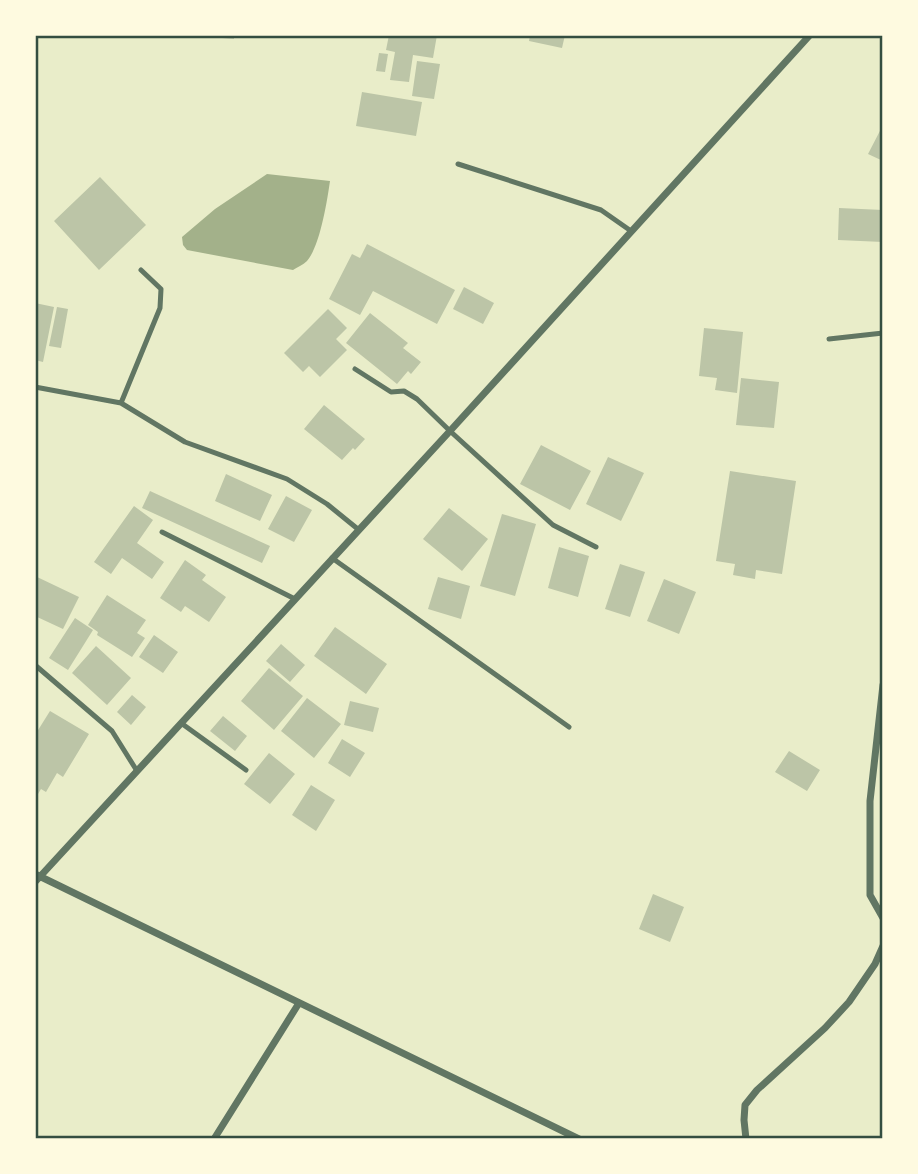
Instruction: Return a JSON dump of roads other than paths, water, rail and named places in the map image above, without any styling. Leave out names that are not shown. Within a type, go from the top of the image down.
[{"type":"street","points":[[579,1139],[37,878],[450,431],[810,35]]},
{"type":"street","points":[[883,685],[870,802],[870,895],[883,918]]},
{"type":"street","points":[[746,1139],[745,1105],[757,1090],[825,1028],[849,1002],[875,964],[883,946]]},
{"type":"street","points":[[214,1139],[299,1003]]},
{"type":"lane","points":[[458,164],[601,210],[631,231]]},
{"type":"lane","points":[[121,403],[160,308],[162,289],[141,270]]},
{"type":"lane","points":[[829,339],[883,333]]},
{"type":"lane","points":[[355,369],[391,393],[404,391],[417,399],[553,525],[596,547]]},
{"type":"lane","points":[[35,387],[121,403],[186,442],[287,479],[327,504],[359,530]]},
{"type":"lane","points":[[162,533],[295,599]]},
{"type":"lane","points":[[332,558],[569,727]]},
{"type":"lane","points":[[35,665],[112,731],[137,771]]},
{"type":"lane","points":[[181,723],[246,770]]}]
